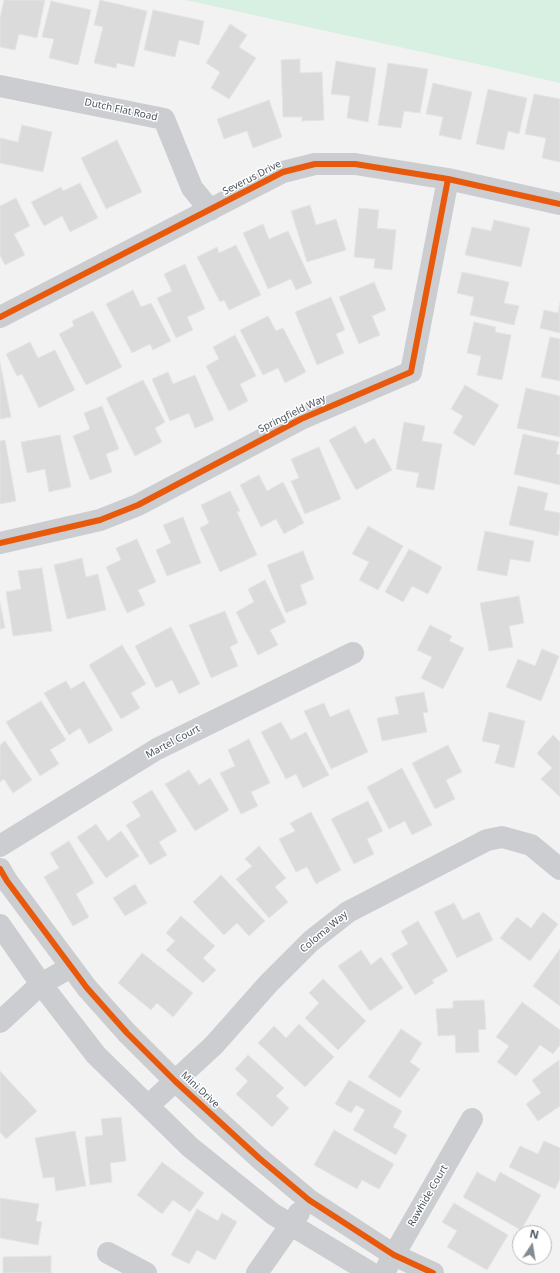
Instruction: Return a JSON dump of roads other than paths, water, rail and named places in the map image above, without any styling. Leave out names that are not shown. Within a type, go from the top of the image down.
[{"type":"street","name":"Dutch Flat Road","points":[[0,86],[164,119],[192,188],[210,210]]},
{"type":"street","name":"Severus Drive","points":[[0,317],[283,172],[315,164],[356,164],[448,179],[560,204]]},
{"type":"street","name":"Springfield Way","points":[[0,543],[100,520],[138,505],[301,419],[411,372],[448,179]]},
{"type":"street","name":"Martel Court","points":[[0,846],[157,749],[354,653]]},
{"type":"street","name":"Coloma Way","points":[[148,1106],[214,1045],[268,984],[311,941],[348,912],[487,840],[502,837],[530,844],[560,869]]},
{"type":"street","name":"Mini Drive","points":[[0,869],[7,881],[87,988],[127,1033],[175,1081],[259,1158],[309,1200],[394,1255],[433,1273]]},
{"type":"street","points":[[0,925],[42,984],[96,1055],[190,1148],[273,1214],[371,1273]]},
{"type":"street","points":[[0,1022],[42,984],[71,967]]},
{"type":"street","name":"Rawhide Court","points":[[383,1273],[472,1119]]},
{"type":"street","points":[[257,1273],[309,1200]]},
{"type":"street","points":[[108,1253],[146,1273]]}]
